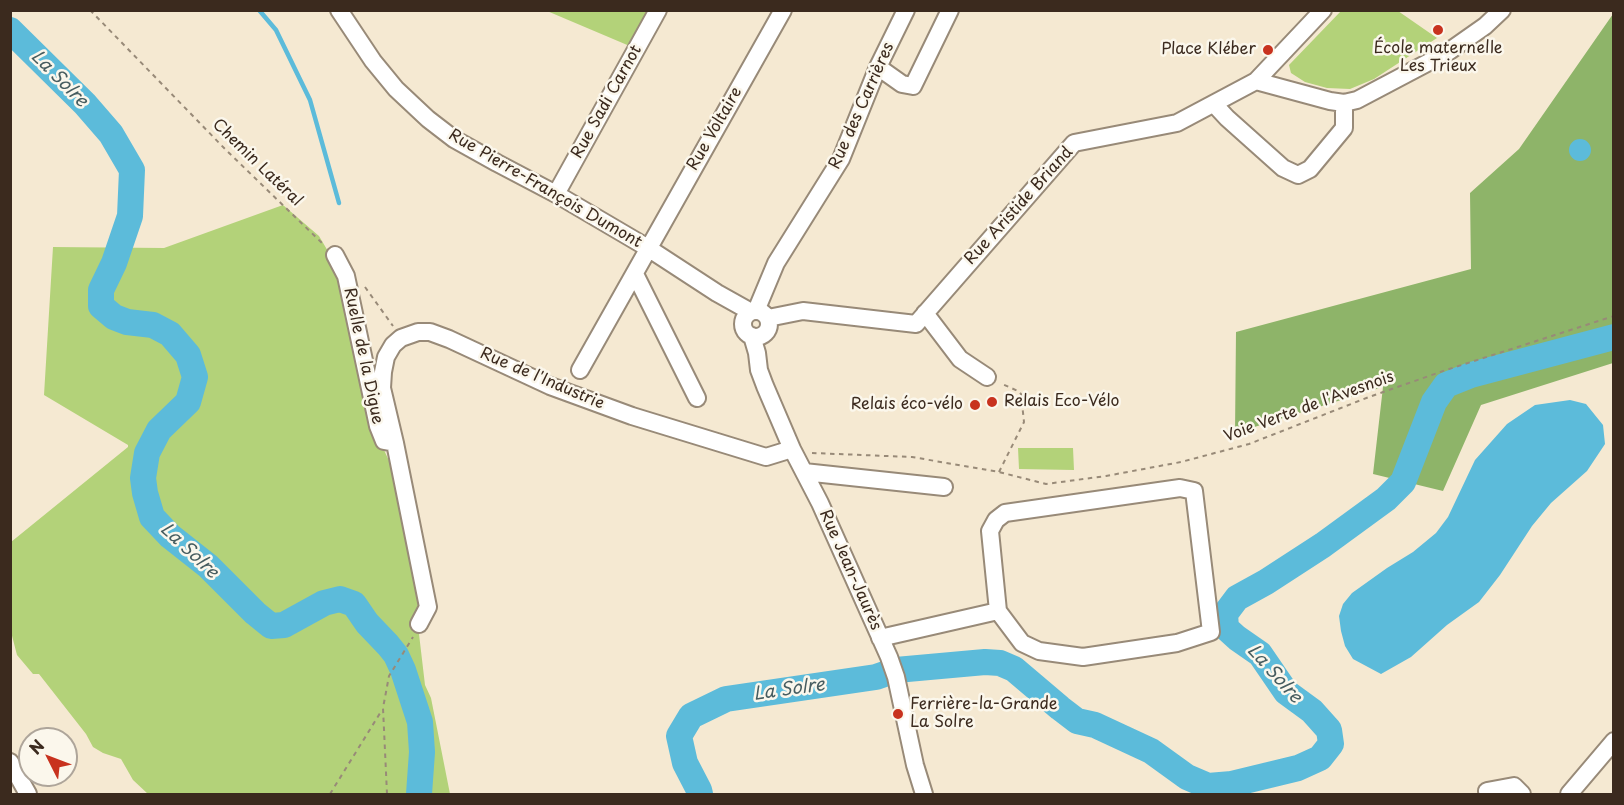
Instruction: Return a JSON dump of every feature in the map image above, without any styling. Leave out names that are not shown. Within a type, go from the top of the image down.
[{"type":"street","name":"Rue Pierre-François Dumont","points":[[339,10],[373,61],[396,89],[428,119],[454,139],[556,194],[648,248],[758,322]]},
{"type":"street","name":"Rue Sadi Carnot","points":[[556,194],[658,10]]},
{"type":"street","name":"Rue Voltaire","points":[[580,370],[783,10]]},
{"type":"street","name":"Rue des Carrières","points":[[758,322],[762,293],[776,263],[841,159],[878,68],[906,10]]},
{"type":"street","points":[[878,68],[902,84],[912,86],[950,10]]},
{"type":"street","name":"Rue Aristide Briand","points":[[921,318],[1074,143],[1177,123],[1214,104],[1256,81],[1323,10]]},
{"type":"street","points":[[1256,81],[1330,101],[1344,103],[1357,100],[1448,52],[1485,26],[1502,10]]},
{"type":"street","points":[[1214,104],[1283,168],[1298,175],[1310,169],[1344,129],[1344,103]]},
{"type":"street","name":"Ruelle de la Digue","points":[[334,255],[346,276],[378,426],[384,441],[395,443],[428,607],[419,624]]},
{"type":"street","points":[[635,274],[697,398]]},
{"type":"street","points":[[758,322],[803,311],[921,318],[960,359],[987,377]]},
{"type":"street","name":"Rue Jean-Jaurès","points":[[758,322],[759,370],[792,449],[820,503],[893,670],[924,795]]},
{"type":"street","name":"Rue de l'Industrie","points":[[401,338],[418,332],[430,332],[550,386],[632,416],[766,457],[792,449]]},
{"type":"street","points":[[395,443],[382,388],[386,357],[393,345],[401,338]]},
{"type":"street","points":[[804,472],[944,487]]},
{"type":"street","points":[[1180,488],[1194,491],[1211,632],[1177,643],[1083,657],[1039,651],[1022,643],[998,611],[990,531],[996,520],[1005,513],[1180,488]]},
{"type":"street","points":[[880,638],[998,611]]},
{"type":"street","points":[[1569,795],[1614,741]]},
{"type":"street","points":[[10,762],[28,795]]},
{"type":"street","points":[[1487,791],[1514,786],[1522,795]]},
{"type":"path","name":"Chemin Latéral","points":[[90,10],[225,149],[334,255]]},
{"type":"path","points":[[361,283],[401,338]]},
{"type":"path","name":"Voie Verte de l'Avesnois","points":[[792,449],[835,455],[912,458],[999,472],[1046,484],[1106,476],[1180,462],[1249,444],[1380,393],[1614,316]]},
{"type":"path","points":[[987,377],[1021,394],[1024,422],[999,472]]},
{"type":"path","points":[[387,795],[383,708],[389,676],[405,650]]},
{"type":"path","points":[[330,795],[383,708]]},
{"type":"green space","points":[[547,11],[652,11],[632,47]]},
{"type":"green space","points":[[1341,11],[1398,11],[1437,38],[1374,79],[1350,89],[1327,88],[1305,82],[1291,73],[1289,65]]},
{"type":"green space","points":[[1613,14],[1613,363],[1481,405],[1443,491],[1373,474],[1383,387],[1235,433],[1236,332],[1471,269],[1470,193],[1519,149]]},
{"type":"green space","points":[[283,205],[319,236],[342,275],[384,450],[390,463],[412,541],[423,617],[419,634],[425,685],[431,698],[450,794],[148,794],[133,780],[121,759],[93,747],[86,734],[39,674],[33,674],[17,655],[10,628],[11,542],[128,447],[44,395],[53,247],[164,248]]},
{"type":"green space","points":[[1018,448],[1073,448],[1074,470],[1019,469]]},
{"type":"water","points":[[1580,139],[1588,142],[1591,150],[1588,158],[1580,161],[1572,158],[1569,150],[1572,142]]},
{"type":"water","points":[[1570,400],[1586,404],[1603,425],[1605,444],[1587,471],[1551,503],[1532,526],[1479,602],[1447,625],[1411,657],[1381,674],[1353,659],[1345,646],[1339,616],[1343,604],[1352,593],[1413,552],[1436,533],[1448,517],[1475,460],[1507,424],[1535,405]]},
{"type":"waterway","points":[[259,10],[276,30],[310,100],[339,203]]},
{"type":"waterway","name":"La Solre","points":[[10,30],[85,104],[111,134],[132,170],[130,216],[114,263],[101,290],[101,306],[114,317],[127,322],[153,325],[170,334],[188,355],[195,377],[188,402],[159,430],[147,453],[143,478],[152,517],[170,536],[208,566],[271,626],[284,625],[324,603],[340,599],[354,604],[367,623],[396,655],[403,670],[420,722],[422,752],[419,794]]},
{"type":"waterway","name":"La Solre","points":[[700,794],[685,763],[679,736],[691,716],[726,699],[876,677],[896,670],[985,662],[1000,663],[1014,669],[1077,721],[1095,725],[1151,751],[1187,777],[1208,786],[1232,784],[1298,768],[1320,758],[1331,744],[1329,730],[1312,711],[1286,692],[1260,654],[1226,628],[1225,614],[1237,598],[1323,545],[1386,499],[1403,482],[1434,402],[1446,385],[1471,375],[1614,337]]},
{"type":"place","name":"École maternelle Les Trieux","points":[[1438,30]]},
{"type":"place","name":"Place Kléber","points":[[1268,50]]},
{"type":"place","name":"Relais Eco-Vélo","points":[[992,402]]},
{"type":"place","name":"Relais éco-vélo","points":[[975,405]]},
{"type":"place","name":"Ferrière-la-Grande La Solre","points":[[898,714]]}]
